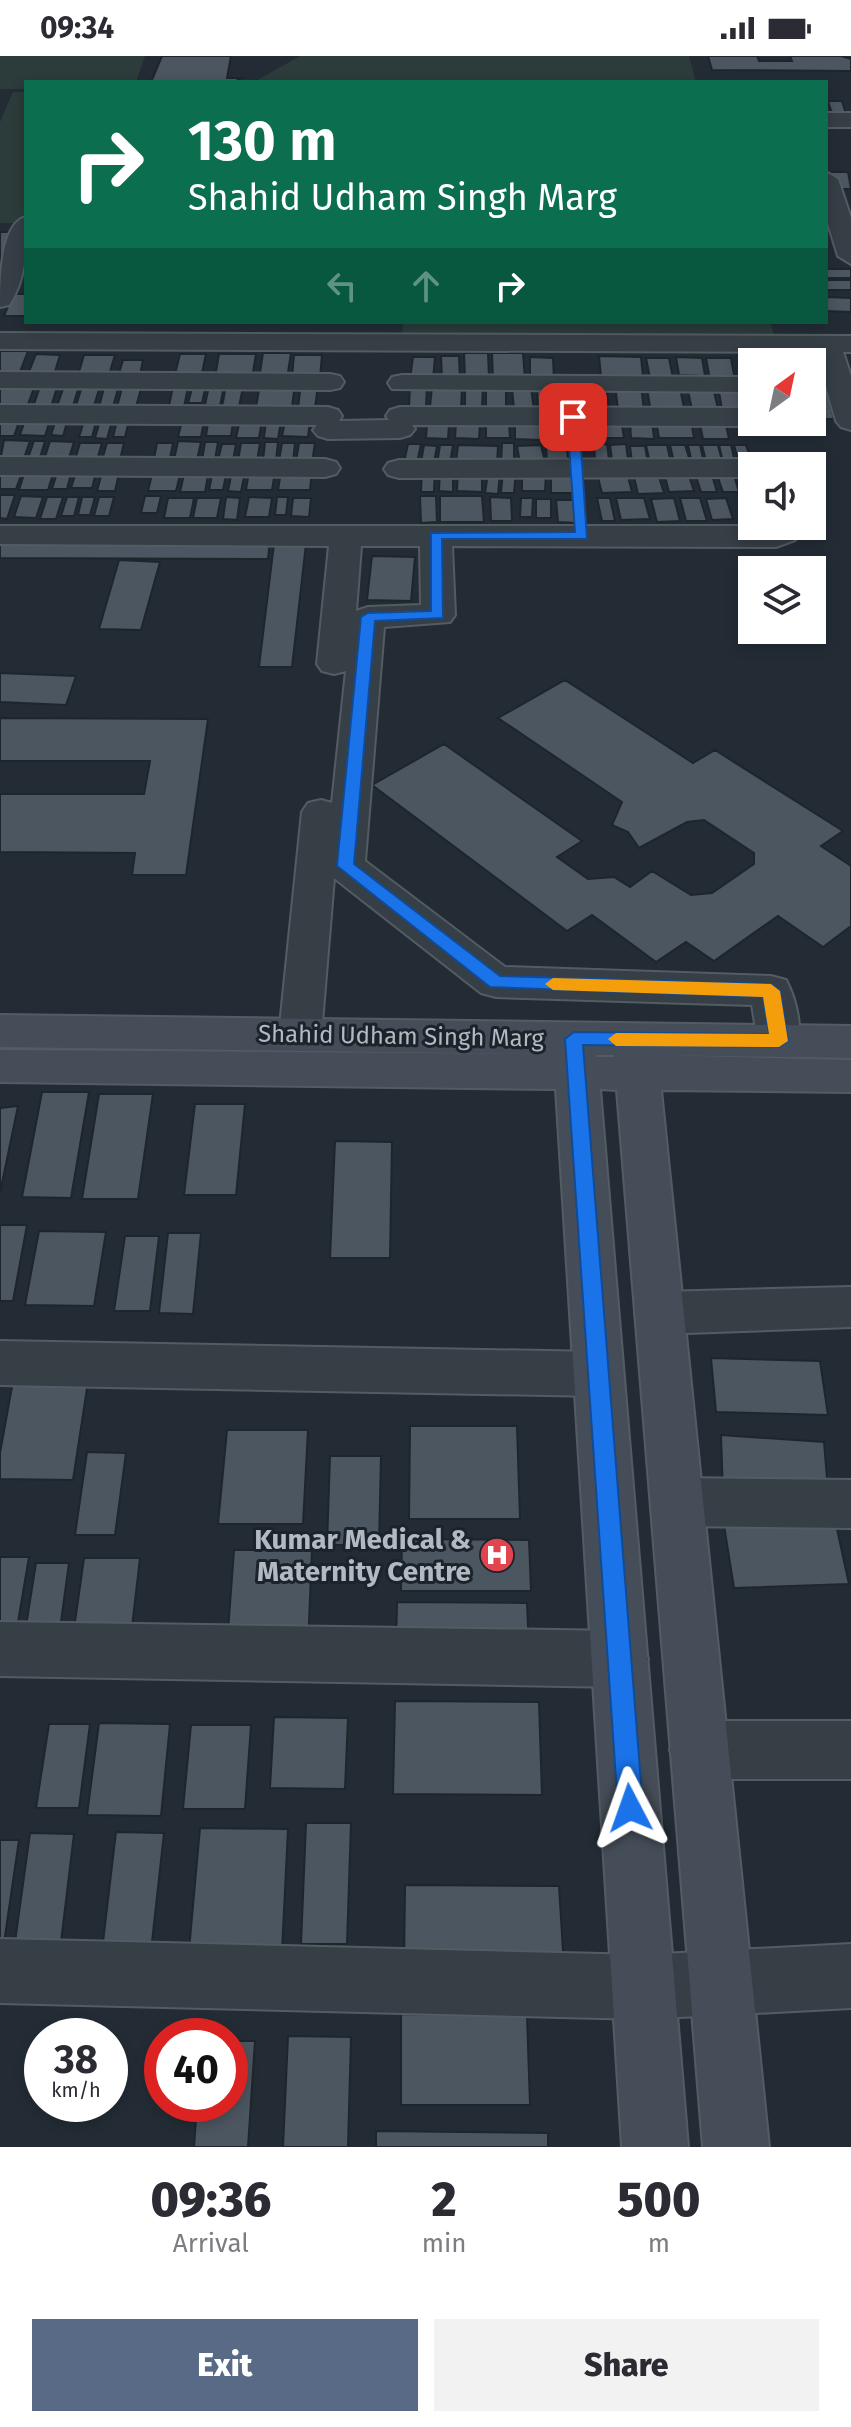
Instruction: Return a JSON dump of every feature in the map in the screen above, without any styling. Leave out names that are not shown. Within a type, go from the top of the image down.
[{"type":"street","points":[[828,120],[851,120]]},
{"type":"street","points":[[828,169],[851,169]]},
{"type":"street","points":[[828,258],[851,257],[845,220],[833,190]]},
{"type":"street","points":[[10,292],[20,253]]},
{"type":"street","points":[[0,341],[168,341],[314,335],[569,343],[739,344],[785,333],[839,344],[851,421]]},
{"type":"street","points":[[300,1035],[328,508],[330,382],[314,335]]},
{"type":"street","points":[[394,336],[402,383],[398,502]]},
{"type":"street","points":[[131,501],[168,341]]},
{"type":"street","points":[[569,343],[580,502]]},
{"type":"street","points":[[739,344],[740,348]]},
{"type":"street","points":[[0,380],[330,382]]},
{"type":"street","points":[[402,383],[571,383],[738,392]]},
{"type":"street","points":[[0,414],[151,415],[328,423],[573,417],[738,417]]},
{"type":"street","points":[[0,466],[131,501],[328,508],[398,502],[580,502],[738,531]]},
{"type":"street","points":[[436,535],[738,471]]},
{"type":"street","points":[[0,535],[131,501],[328,508]]},
{"type":"street","points":[[398,502],[436,535],[438,615],[368,617],[345,866],[496,982],[771,991],[779,1041]]},
{"type":"street","name":"Shahid Udham Singh Marg","points":[[0,1031],[300,1035],[575,1056]]},
{"type":"street","name":"Shahid Udham Singh Marg","points":[[635,1057],[779,1041],[851,1042]]},
{"type":"street","points":[[575,1056],[655,2147]]},
{"type":"street","name":"Shahid Udham Singh Marg","points":[[0,1066],[575,1056],[635,1057],[851,1076]]},
{"type":"street","points":[[635,1057],[736,2147]]},
{"type":"street","points":[[659,1313],[851,1307]]},
{"type":"street","points":[[0,1363],[598,1374]]},
{"type":"street","points":[[677,1502],[851,1504]]},
{"type":"street","points":[[0,1649],[620,1659]]},
{"type":"street","points":[[699,1750],[851,1750]]},
{"type":"street","points":[[0,1971],[643,1987],[851,1976]]},
{"type":"shaded area","points":[[0,56],[145,56],[137,80],[24,80],[24,89],[0,89]]},
{"type":"shaded area","points":[[300,56],[689,56],[695,80],[258,80]]},
{"type":"shaded area","points":[[13,92],[24,92],[24,223],[0,223],[0,122]]},
{"type":"shaded area","points":[[403,324],[771,324],[774,334],[402,335]]},
{"type":"building","points":[[162,56],[231,56],[227,78],[241,78],[238,80],[152,80]]},
{"type":"building","points":[[708,56],[757,56],[759,61],[792,61],[790,56],[841,56],[851,59],[851,71],[712,70]]},
{"type":"building","points":[[828,101],[842,101],[847,117],[833,117]]},
{"type":"building","points":[[829,172],[848,172],[851,189],[834,189]]},
{"type":"building","points":[[0,232],[17,232],[7,260],[0,260]]},
{"type":"building","points":[[828,269],[851,269],[851,278],[828,278]]},
{"type":"building","points":[[828,280],[851,280],[851,290],[828,290]]},
{"type":"building","points":[[13,294],[24,294],[24,316],[4,316]]},
{"type":"building","points":[[828,297],[851,298],[851,312],[828,311]]},
{"type":"building","points":[[0,351],[28,351],[18,377],[0,377]]},
{"type":"building","points":[[263,353],[291,353],[287,379],[259,379]]},
{"type":"building","points":[[464,353],[488,353],[489,378],[465,378]]},
{"type":"building","points":[[492,353],[523,353],[525,380],[493,380]]},
{"type":"building","points":[[36,354],[60,355],[53,378],[27,377]]},
{"type":"building","points":[[180,354],[206,354],[201,378],[174,378]]},
{"type":"building","points":[[219,354],[256,354],[252,378],[215,377]]},
{"type":"building","points":[[84,355],[115,355],[109,375],[78,375]]},
{"type":"building","points":[[294,355],[322,355],[320,378],[292,377]]},
{"type":"building","points":[[441,356],[459,356],[460,379],[442,379]]},
{"type":"building","points":[[599,356],[641,357],[643,376],[601,376]]},
{"type":"building","points":[[413,357],[435,357],[433,380],[410,379]]},
{"type":"building","points":[[530,357],[553,358],[554,380],[530,380]]},
{"type":"building","points":[[676,357],[702,358],[705,376],[679,375]]},
{"type":"building","points":[[646,358],[669,358],[673,378],[650,378]]},
{"type":"building","points":[[706,358],[731,358],[735,380],[710,380]]},
{"type":"building","points":[[123,360],[143,360],[139,380],[117,380]]},
{"type":"building","points":[[42,381],[59,381],[51,407],[33,407]]},
{"type":"building","points":[[65,383],[80,383],[72,409],[56,409]]},
{"type":"building","points":[[83,383],[101,383],[93,409],[75,409]]},
{"type":"building","points":[[105,384],[119,385],[113,407],[99,407]]},
{"type":"building","points":[[123,384],[142,385],[136,407],[117,407]]},
{"type":"building","points":[[260,384],[295,384],[292,407],[256,407]]},
{"type":"building","points":[[301,384],[318,384],[315,408],[298,408]]},
{"type":"building","points":[[0,385],[35,385],[27,407],[0,407]]},
{"type":"building","points":[[193,385],[206,385],[202,403],[188,403]]},
{"type":"building","points":[[465,385],[483,385],[482,409],[465,409]]},
{"type":"building","points":[[585,385],[606,385],[609,411],[588,411]]},
{"type":"building","points":[[173,386],[188,387],[184,407],[169,406]]},
{"type":"building","points":[[209,386],[224,386],[220,406],[205,405]]},
{"type":"building","points":[[226,386],[243,387],[239,407],[222,407]]},
{"type":"building","points":[[410,386],[427,386],[426,407],[409,407]]},
{"type":"building","points":[[486,386],[506,387],[506,409],[486,409]]},
{"type":"building","points":[[615,386],[641,386],[644,410],[618,409]]},
{"type":"building","points":[[718,386],[738,386],[738,410],[722,410]]},
{"type":"building","points":[[432,387],[462,388],[461,408],[430,407]]},
{"type":"building","points":[[537,387],[561,388],[562,410],[538,409]]},
{"type":"building","points":[[687,387],[713,387],[718,409],[692,409]]},
{"type":"building","points":[[826,387],[834,419],[826,419]]},
{"type":"building","points":[[512,388],[531,388],[534,409],[514,409]]},
{"type":"building","points":[[647,388],[680,388],[684,408],[650,407]]},
{"type":"building","points":[[0,419],[20,419],[14,436],[0,436]]},
{"type":"building","points":[[56,419],[68,419],[63,436],[51,435]]},
{"type":"building","points":[[630,419],[652,420],[654,439],[631,438]]},
{"type":"building","points":[[25,420],[50,420],[45,436],[20,435]]},
{"type":"building","points":[[240,420],[262,421],[259,438],[236,438]]},
{"type":"building","points":[[543,420],[563,420],[564,438],[545,438]]},
{"type":"building","points":[[656,420],[691,420],[694,438],[659,438]]},
{"type":"building","points":[[699,420],[725,420],[729,439],[703,439]]},
{"type":"building","points":[[84,421],[96,422],[92,437],[79,437]]},
{"type":"building","points":[[100,421],[112,421],[107,439],[95,438]]},
{"type":"building","points":[[117,421],[129,421],[125,437],[113,437]]},
{"type":"building","points":[[182,421],[204,422],[201,437],[178,437]]},
{"type":"building","points":[[266,421],[281,421],[278,439],[264,438]]},
{"type":"building","points":[[515,421],[540,421],[540,440],[515,439]]},
{"type":"building","points":[[208,422],[233,423],[231,436],[206,436]]},
{"type":"building","points":[[285,422],[310,422],[308,437],[282,436]]},
{"type":"building","points":[[456,423],[480,424],[479,439],[455,438]]},
{"type":"building","points":[[486,423],[509,423],[510,438],[486,438]]},
{"type":"building","points":[[427,424],[449,425],[448,439],[426,438]]},
{"type":"building","points":[[593,425],[622,425],[624,438],[595,438]]},
{"type":"building","points":[[4,440],[30,441],[23,461],[0,461]]},
{"type":"building","points":[[34,441],[45,441],[39,461],[27,461]]},
{"type":"building","points":[[50,441],[74,442],[68,461],[44,460]]},
{"type":"building","points":[[178,441],[201,442],[197,460],[174,460]]},
{"type":"building","points":[[205,442],[218,442],[215,460],[202,460]]},
{"type":"building","points":[[265,442],[278,442],[276,461],[263,461]]},
{"type":"building","points":[[80,443],[102,443],[97,460],[75,460]]},
{"type":"building","points":[[107,443],[124,443],[120,460],[102,460]]},
{"type":"building","points":[[157,443],[173,443],[169,464],[153,464]]},
{"type":"building","points":[[241,443],[260,443],[257,462],[238,461]]},
{"type":"building","points":[[282,443],[295,443],[293,462],[279,461]]},
{"type":"building","points":[[299,443],[315,443],[312,463],[296,462]]},
{"type":"building","points":[[502,443],[514,443],[514,465],[501,464]]},
{"type":"building","points":[[222,444],[236,444],[233,461],[218,460]]},
{"type":"building","points":[[408,444],[421,444],[417,463],[404,462]]},
{"type":"building","points":[[546,444],[567,444],[568,463],[547,463]]},
{"type":"building","points":[[607,444],[609,460],[595,460],[594,445]]},
{"type":"building","points":[[626,444],[628,460],[612,460],[610,445]]},
{"type":"building","points":[[424,445],[437,446],[434,463],[421,462]]},
{"type":"building","points":[[440,445],[453,445],[450,464],[437,464]]},
{"type":"building","points":[[458,445],[498,446],[497,464],[456,462]]},
{"type":"building","points":[[541,445],[545,462],[520,463],[517,446]]},
{"type":"building","points":[[646,445],[667,445],[671,463],[650,463]]},
{"type":"building","points":[[670,445],[685,445],[690,461],[674,462]]},
{"type":"building","points":[[688,445],[700,445],[704,463],[692,463]]},
{"type":"building","points":[[702,445],[718,445],[722,461],[706,461]]},
{"type":"building","points":[[719,445],[731,445],[735,462],[723,462]]},
{"type":"building","points":[[734,445],[746,445],[748,452],[738,452],[738,459]]},
{"type":"building","points":[[630,446],[645,446],[648,463],[632,462]]},
{"type":"building","points":[[0,469],[23,470],[16,489],[0,489]]},
{"type":"building","points":[[77,469],[97,469],[92,488],[71,488]]},
{"type":"building","points":[[103,469],[120,469],[115,491],[97,491]]},
{"type":"building","points":[[422,469],[435,469],[434,492],[421,492]]},
{"type":"building","points":[[440,469],[453,469],[453,492],[439,491]]},
{"type":"building","points":[[626,469],[632,492],[602,493],[596,470]]},
{"type":"building","points":[[58,470],[72,470],[67,489],[52,489]]},
{"type":"building","points":[[153,470],[181,471],[176,491],[148,491]]},
{"type":"building","points":[[185,470],[209,470],[205,492],[180,492]]},
{"type":"building","points":[[213,470],[227,470],[223,490],[209,490]]},
{"type":"building","points":[[458,470],[482,471],[482,492],[457,491]]},
{"type":"building","points":[[232,471],[245,472],[241,492],[228,491]]},
{"type":"building","points":[[249,471],[275,472],[272,490],[246,490]]},
{"type":"building","points":[[281,471],[312,471],[310,490],[278,490]]},
{"type":"building","points":[[503,471],[516,471],[514,493],[501,493]]},
{"type":"building","points":[[522,472],[546,473],[545,491],[522,491]]},
{"type":"building","points":[[711,472],[717,492],[701,492],[695,473]]},
{"type":"building","points":[[716,472],[733,472],[738,492],[723,492]]},
{"type":"building","points":[[488,473],[500,473],[498,494],[485,493]]},
{"type":"building","points":[[664,473],[688,473],[694,491],[669,492]]},
{"type":"building","points":[[24,474],[53,474],[48,490],[19,490]]},
{"type":"building","points":[[551,477],[573,477],[574,493],[551,493]]},
{"type":"building","points":[[634,477],[659,477],[664,493],[638,494]]},
{"type":"building","points":[[0,495],[15,495],[7,519],[0,518]]},
{"type":"building","points":[[21,496],[43,497],[36,518],[14,517]]},
{"type":"building","points":[[145,496],[161,496],[157,513],[141,513]]},
{"type":"building","points":[[420,496],[436,496],[437,522],[421,523]]},
{"type":"building","points":[[440,496],[482,496],[484,522],[440,522]]},
{"type":"building","points":[[47,497],[63,497],[56,519],[40,519]]},
{"type":"building","points":[[67,497],[79,497],[74,516],[61,516]]},
{"type":"building","points":[[82,497],[95,497],[90,515],[78,515]]},
{"type":"building","points":[[99,497],[114,497],[109,516],[94,516]]},
{"type":"building","points":[[226,497],[240,498],[237,520],[223,519]]},
{"type":"building","points":[[249,497],[272,498],[269,517],[245,517]]},
{"type":"building","points":[[277,497],[288,497],[286,515],[275,515]]},
{"type":"building","points":[[490,497],[511,498],[512,521],[491,521]]},
{"type":"building","points":[[168,498],[194,498],[190,518],[164,518]]},
{"type":"building","points":[[197,498],[221,498],[217,518],[193,518]]},
{"type":"building","points":[[293,498],[311,498],[309,517],[291,516]]},
{"type":"building","points":[[521,498],[533,498],[532,517],[520,517]]},
{"type":"building","points":[[597,498],[610,498],[615,521],[602,521]]},
{"type":"building","points":[[616,498],[644,498],[650,519],[621,520]]},
{"type":"building","points":[[674,498],[680,521],[657,522],[651,499]]},
{"type":"building","points":[[680,498],[700,498],[707,521],[686,521]]},
{"type":"building","points":[[726,498],[733,519],[712,520],[706,499]]},
{"type":"building","points":[[536,499],[551,499],[551,518],[536,518]]},
{"type":"building","points":[[556,500],[575,500],[577,523],[558,522]]},
{"type":"building","points":[[0,539],[270,540],[268,559],[0,558]]},
{"type":"building","points":[[274,544],[306,544],[292,667],[259,667]]},
{"type":"building","points":[[372,556],[415,557],[411,601],[367,600]]},
{"type":"building","points":[[119,560],[160,562],[141,630],[99,629]]},
{"type":"building","points":[[0,673],[76,676],[66,705],[0,702]]},
{"type":"building","points":[[565,680],[693,763],[715,750],[843,831],[821,846],[851,866],[851,926],[823,947],[778,916],[714,961],[686,942],[656,962],[592,915],[567,931],[372,785],[444,744],[582,841],[557,857],[588,879],[614,877],[630,887],[652,871],[691,895],[712,893],[754,864],[754,853],[704,820],[687,822],[639,848],[628,832],[612,825],[622,802],[498,718]]},
{"type":"building","points":[[0,718],[208,719],[186,875],[132,875],[135,853],[0,852],[0,794],[144,794],[150,761],[0,761]]},
{"type":"building","points":[[42,1092],[89,1092],[71,1198],[22,1197]]},
{"type":"building","points":[[99,1094],[153,1094],[138,1199],[82,1199]]},
{"type":"building","points":[[195,1104],[245,1104],[236,1195],[184,1195]]},
{"type":"building","points":[[18,1106],[0,1193],[0,1108]]},
{"type":"building","points":[[335,1141],[392,1142],[390,1258],[330,1258]]},
{"type":"building","points":[[0,1225],[27,1225],[13,1301],[0,1301]]},
{"type":"building","points":[[39,1231],[106,1232],[94,1306],[25,1305]]},
{"type":"building","points":[[168,1233],[201,1233],[193,1314],[159,1313]]},
{"type":"building","points":[[125,1236],[159,1236],[150,1311],[114,1311]]},
{"type":"building","points":[[711,1358],[820,1361],[828,1415],[716,1412]]},
{"type":"building","points":[[13,1381],[88,1382],[73,1480],[0,1479],[0,1453]]},
{"type":"building","points":[[410,1426],[517,1426],[520,1519],[409,1519]]},
{"type":"building","points":[[227,1430],[308,1430],[303,1524],[218,1524]]},
{"type":"building","points":[[721,1435],[824,1442],[829,1502],[723,1495]]},
{"type":"building","points":[[87,1452],[126,1453],[115,1535],[75,1535]]},
{"type":"building","points":[[330,1456],[381,1456],[379,1545],[327,1545]]},
{"type":"building","points":[[834,1515],[849,1584],[734,1588],[723,1519]]},
{"type":"building","points":[[402,1539],[529,1540],[531,1591],[401,1591]]},
{"type":"building","points":[[234,1550],[312,1550],[308,1646],[227,1645]]},
{"type":"building","points":[[0,1557],[29,1557],[15,1640],[0,1640]]},
{"type":"building","points":[[84,1558],[140,1558],[130,1644],[72,1643]]},
{"type":"building","points":[[36,1563],[69,1563],[58,1644],[23,1645]]},
{"type":"building","points":[[397,1602],[527,1603],[529,1649],[396,1648]]},
{"type":"building","points":[[395,1701],[539,1702],[542,1795],[393,1794]]},
{"type":"building","points":[[274,1717],[348,1718],[345,1789],[270,1788]]},
{"type":"building","points":[[99,1723],[170,1724],[161,1816],[87,1815]]},
{"type":"building","points":[[49,1724],[90,1724],[79,1808],[36,1808]]},
{"type":"building","points":[[191,1725],[251,1725],[245,1809],[183,1809]]},
{"type":"building","points":[[306,1823],[351,1823],[347,1944],[301,1944]]},
{"type":"building","points":[[200,1828],[288,1829],[282,1951],[189,1950]]},
{"type":"building","points":[[116,1832],[164,1833],[152,1942],[103,1942]]},
{"type":"building","points":[[30,1833],[74,1834],[60,1950],[14,1949]]},
{"type":"building","points":[[0,1840],[19,1840],[4,1943],[0,1943]]},
{"type":"building","points":[[405,1885],[559,1886],[564,1967],[404,1965]]},
{"type":"building","points":[[401,2014],[527,2015],[530,2105],[401,2105]]},
{"type":"building","points":[[288,2036],[351,2037],[348,2147],[283,2147]]},
{"type":"building","points":[[248,2041],[255,2041],[248,2147],[194,2147],[196,2122],[248,2122]]},
{"type":"building","points":[[376,2131],[548,2133],[548,2147],[376,2147]]},
{"type":"slow traffic","points":[[553,984],[771,991],[779,1041],[616,1039]]},
{"type":"place","name":"Kumar Medical & Maternity Centre","points":[[497,1555]]},
{"type":"route","points":[[573,417],[582,536],[436,535],[438,615],[368,617],[345,866],[496,982],[771,991],[779,1041],[574,1039],[630,1808]]}]
